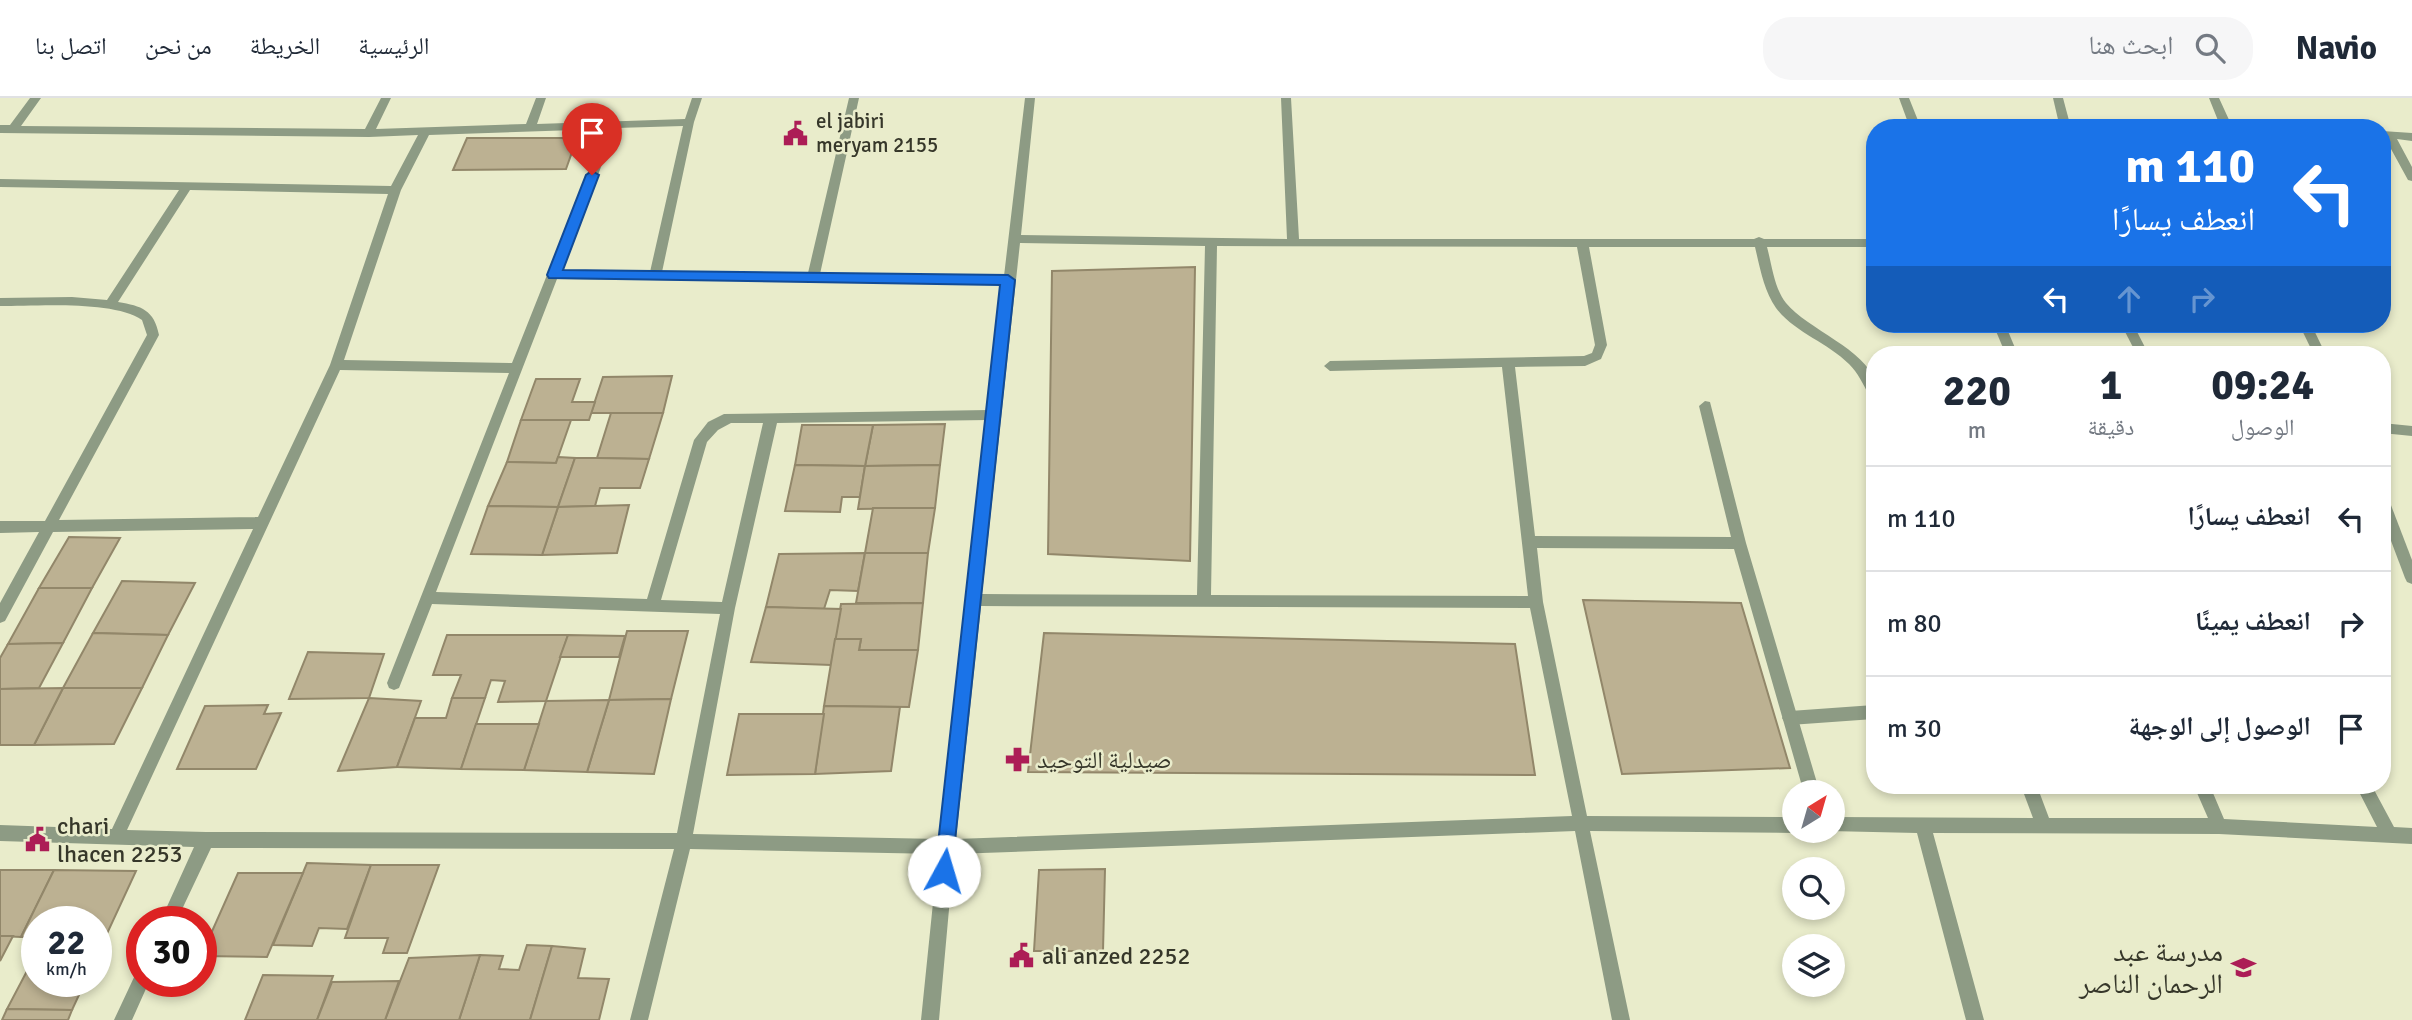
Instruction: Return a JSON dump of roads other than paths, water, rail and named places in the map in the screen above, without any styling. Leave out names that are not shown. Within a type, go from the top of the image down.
[{"type":"street","points":[[6,130],[36,98]]},
{"type":"street","points":[[369,133],[386,98]]},
{"type":"street","points":[[530,128],[541,98]]},
{"type":"street","points":[[655,277],[689,122],[697,98]]},
{"type":"street","points":[[813,278],[854,98]]},
{"type":"street","points":[[930,1020],[993,415],[1030,98]]},
{"type":"street","points":[[1286,98],[1293,243]]},
{"type":"street","points":[[1903,98],[1912,119]]},
{"type":"street","points":[[2057,98],[2063,119]]},
{"type":"street","points":[[2214,98],[2223,119]]},
{"type":"street","points":[[6,130],[369,133],[689,122]]},
{"type":"street","points":[[394,683],[611,126]]},
{"type":"street","points":[[116,837],[336,365],[395,190],[425,132]]},
{"type":"street","points":[[2391,134],[2412,136]]},
{"type":"street","points":[[2391,144],[2412,177]]},
{"type":"street","points":[[0,183],[395,190]]},
{"type":"street","points":[[110,305],[187,186]]},
{"type":"street","points":[[1013,239],[1293,243],[1866,243]]},
{"type":"street","points":[[1759,241],[1778,301],[1789,315],[1844,351],[1866,373]]},
{"type":"street","points":[[1204,601],[1210,242]]},
{"type":"street","points":[[1330,366],[1508,363],[1585,360],[1597,356],[1601,345],[1581,242]]},
{"type":"street","points":[[554,275],[1008,280]]},
{"type":"street","points":[[0,617],[153,335],[150,320],[141,313],[110,305],[2,305]]},
{"type":"street","points":[[1508,363],[1536,602],[1620,1020]]},
{"type":"street","points":[[336,365],[518,368]]},
{"type":"street","points":[[1705,406],[1739,542],[1808,780]]},
{"type":"street","points":[[653,604],[701,440],[713,426],[729,418],[993,415]]},
{"type":"street","points":[[639,1020],[684,841],[728,608],[771,418]]},
{"type":"street","points":[[2391,429],[2412,431]]},
{"type":"street","points":[[0,527],[262,523]]},
{"type":"street","points":[[2391,523],[2412,578]]},
{"type":"street","points":[[1529,542],[1739,542]]},
{"type":"street","points":[[428,598],[728,608]]},
{"type":"street","points":[[974,600],[1536,602]]},
{"type":"street","points":[[1790,718],[1866,713]]},
{"type":"street","points":[[2032,794],[2043,824]]},
{"type":"street","points":[[2206,794],[2220,826]]},
{"type":"street","points":[[2368,794],[2389,834]]},
{"type":"street","points":[[0,833],[206,840],[684,841],[947,847],[1581,823],[1782,825]]},
{"type":"street","points":[[1845,825],[2220,826],[2412,836]]},
{"type":"street","points":[[1923,827],[1975,1020]]},
{"type":"street","points":[[175,906],[206,840]]},
{"type":"street","points":[[123,1020],[134,997]]},
{"type":"place","name":"el jabiri meryam 2155","points":[[796,133]]},
{"type":"place","name":"صيدلية التوحيد","points":[[1017,760]]},
{"type":"place","name":"chari lhacen 2253","points":[[37,840]]},
{"type":"place","name":"ali anzed 2252","points":[[1022,956]]},
{"type":"place","name":"مدرسة عبد الرحمان الناصر","points":[[2243,967]]}]
